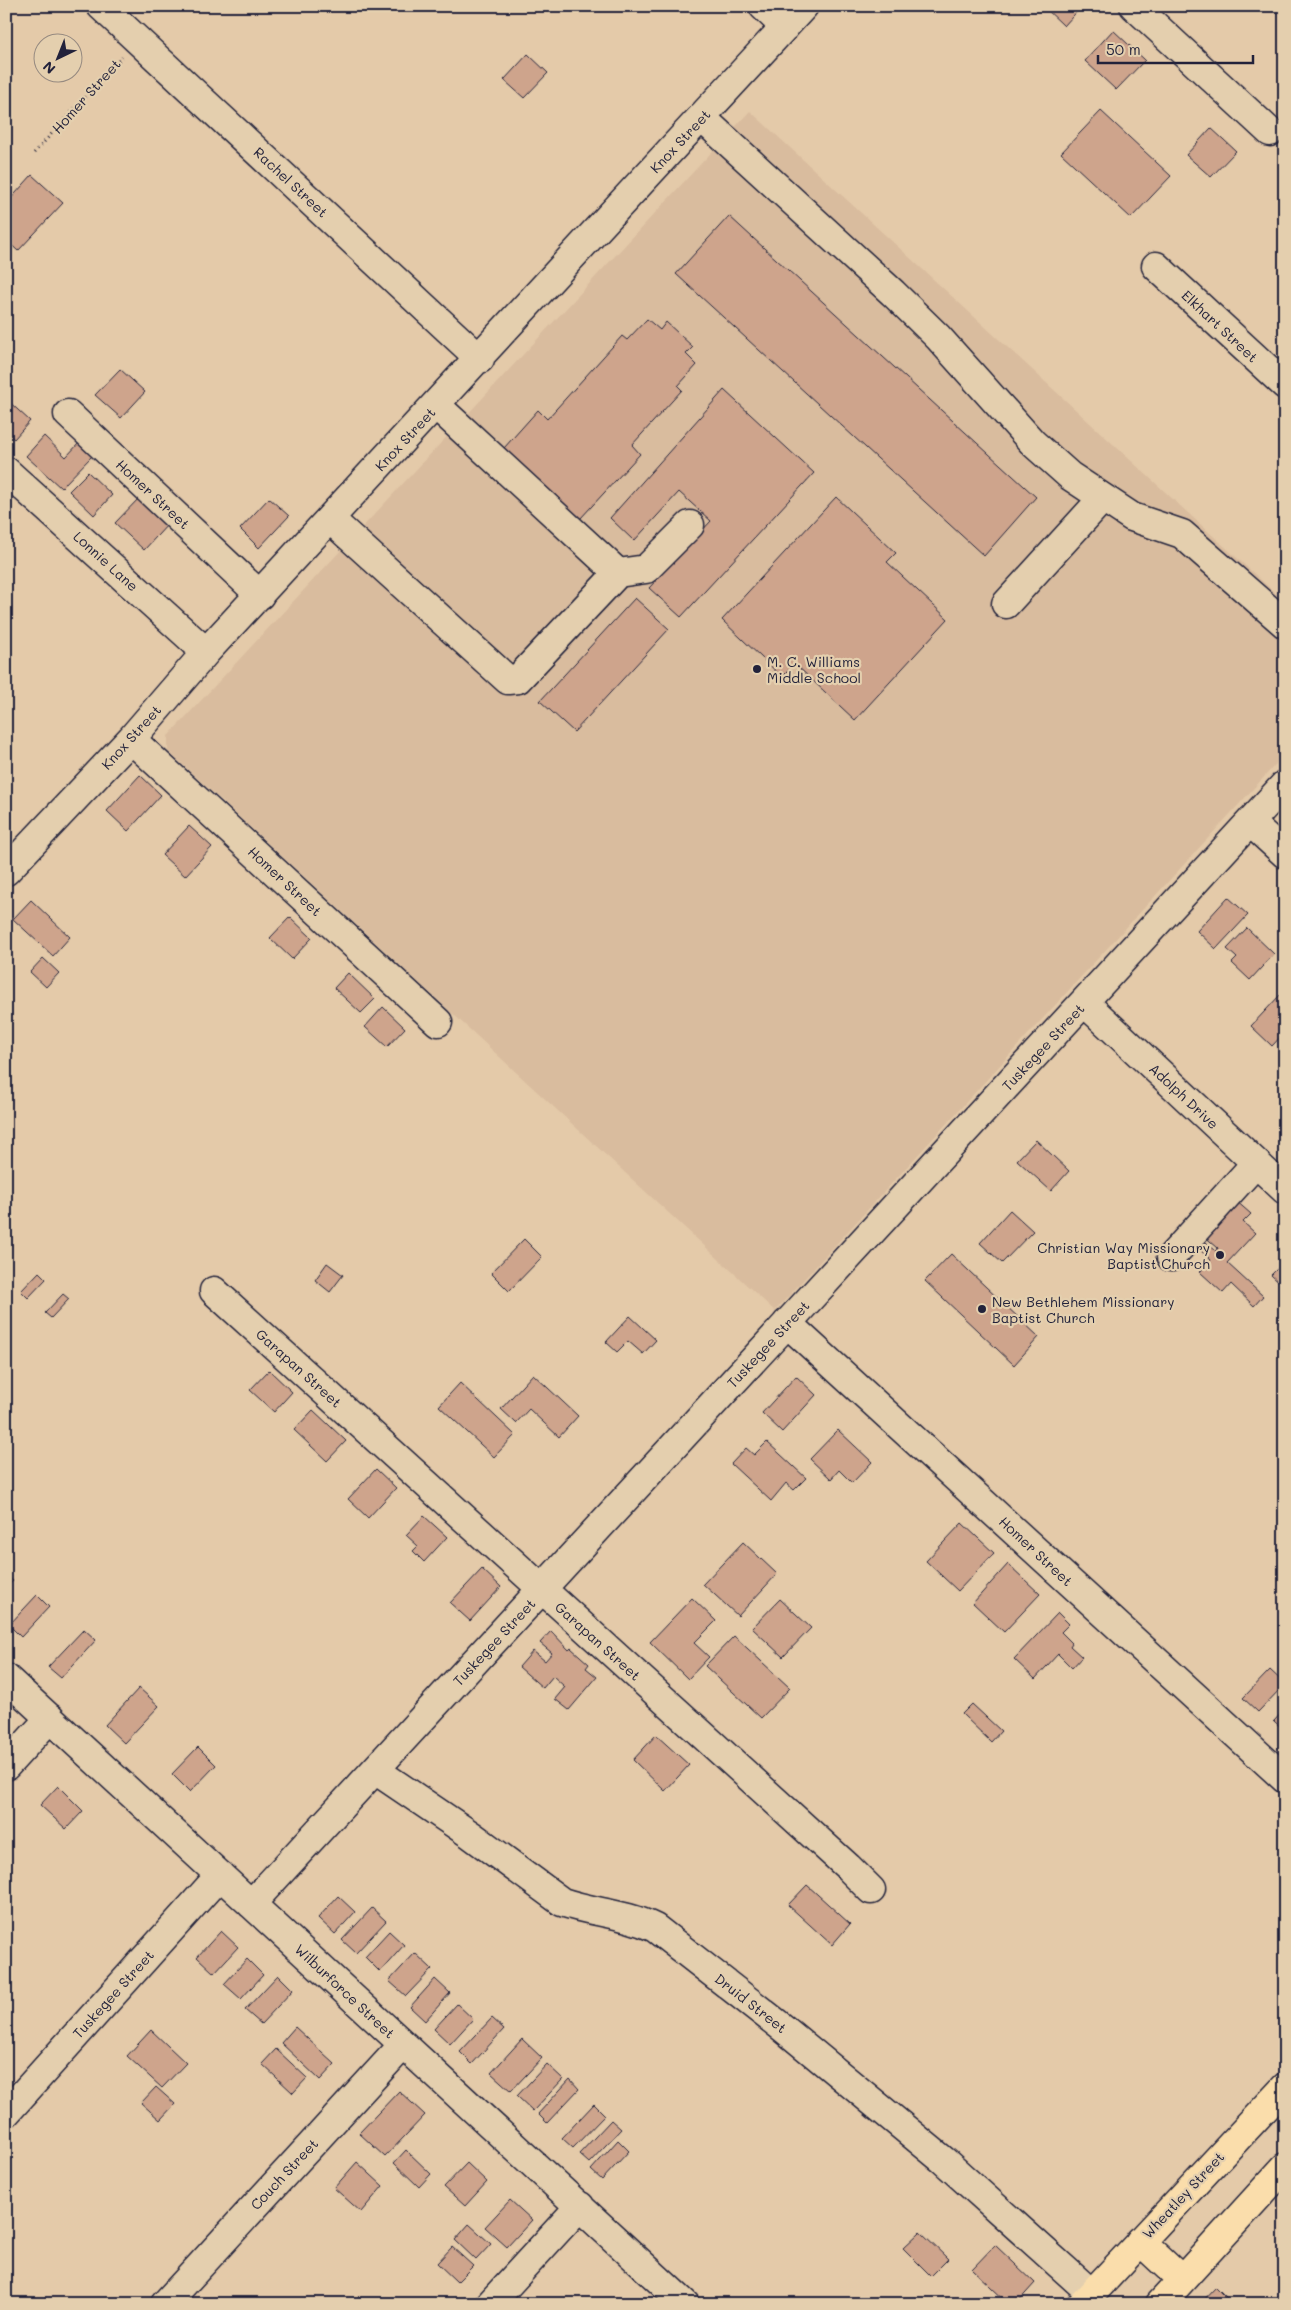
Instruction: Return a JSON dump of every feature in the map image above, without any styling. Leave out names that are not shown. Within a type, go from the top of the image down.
[{"type":"main road","name":"Wheatley Street","points":[[1086,2298],[1285,2087]]},
{"type":"main road","points":[[1160,2304],[1285,2167]]},
{"type":"main road","points":[[1140,2241],[1182,2280]]},
{"type":"street","name":"Rachel Street","points":[[101,6],[480,358]]},
{"type":"street","points":[[763,6],[785,27]]},
{"type":"street","name":"Knox Street","points":[[6,871],[131,739],[206,652],[804,6]]},
{"type":"street","points":[[1134,6],[1270,132]]},
{"type":"street","points":[[702,118],[938,337],[1033,443],[1070,476],[1102,499],[1132,517],[1182,534],[1285,624]]},
{"type":"street","name":"Elkhart Street","points":[[1156,266],[1285,385]]},
{"type":"street","points":[[436,405],[618,573]]},
{"type":"street","name":"Homer Street","points":[[68,414],[260,595]]},
{"type":"street","name":"Lonnie Lane","points":[[6,471],[206,652]]},
{"type":"street","points":[[1006,604],[1102,499]]},
{"type":"street","points":[[330,519],[508,680],[518,679],[618,573],[646,569],[690,525]]},
{"type":"street","name":"Homer Street","points":[[131,739],[438,1022]]},
{"type":"street","name":"Tuskegee Street","points":[[251,1904],[543,1590],[1285,784]]},
{"type":"street","points":[[1250,822],[1285,854]]},
{"type":"street","name":"Adolph Drive","points":[[1084,1002],[1285,1190]]},
{"type":"street","points":[[1171,1257],[1256,1163]]},
{"type":"street","name":"Garapan Street","points":[[214,1291],[848,1867],[871,1890]]},
{"type":"street","name":"Homer Street","points":[[787,1323],[1285,1779]]},
{"type":"street","name":"Wilburforce Street","points":[[6,1678],[685,2304]]},
{"type":"street","points":[[6,1766],[50,1718]]},
{"type":"street","name":"Druid Street","points":[[375,1770],[479,1840],[562,1902],[580,1908],[622,1915],[655,1928],[783,2028],[943,2160],[1086,2298]]},
{"type":"street","name":"Tuskegee Street","points":[[6,2113],[220,1875]]},
{"type":"street","name":"Couch Street","points":[[166,2304],[403,2045]]},
{"type":"street","points":[[490,2304],[580,2206]]},
{"type":"path","name":"Homer Street","points":[[34,153],[138,40]]},
{"type":"shaded area","name":"M. C. Williams Middle School","points":[[750,111],[1285,602],[1285,754],[775,1311],[168,751],[168,736]]},
{"type":"building","points":[[1043,6],[1082,6],[1064,26]]},
{"type":"building","points":[[1113,30],[1145,60],[1116,90],[1085,61]]},
{"type":"building","points":[[528,54],[548,73],[524,98],[504,80]]},
{"type":"building","points":[[1101,111],[1171,176],[1131,218],[1061,153]]},
{"type":"building","points":[[1211,128],[1236,151],[1211,177],[1186,155]]},
{"type":"building","points":[[32,175],[63,203],[18,251],[6,240],[6,204]]},
{"type":"building","points":[[729,216],[1036,497],[984,556],[676,274]]},
{"type":"building","points":[[647,319],[660,330],[666,322],[693,347],[686,354],[697,365],[678,386],[682,390],[632,445],[640,454],[580,519],[504,448],[538,410],[547,419],[622,336],[627,340]]},
{"type":"building","points":[[120,369],[145,392],[121,418],[95,395]]},
{"type":"building","points":[[724,390],[814,473],[681,617],[649,588],[711,521],[679,492],[634,541],[610,518]]},
{"type":"building","points":[[6,399],[30,421],[14,439],[6,432]]},
{"type":"building","points":[[44,436],[66,457],[80,442],[93,455],[61,488],[26,456]]},
{"type":"building","points":[[88,472],[112,495],[94,515],[69,491]]},
{"type":"building","points":[[141,496],[169,523],[144,550],[115,523]]},
{"type":"building","points":[[836,497],[896,553],[887,562],[948,619],[855,720],[795,664],[782,677],[722,620]]},
{"type":"building","points":[[269,498],[289,516],[259,548],[240,529]]},
{"type":"building","points":[[635,598],[669,629],[574,732],[540,701]]},
{"type":"building","points":[[140,775],[161,795],[128,831],[107,811]]},
{"type":"building","points":[[189,826],[212,847],[185,876],[162,855]]},
{"type":"building","points":[[1228,897],[1248,915],[1216,949],[1197,931]]},
{"type":"building","points":[[31,900],[70,937],[53,956],[13,919]]},
{"type":"building","points":[[290,917],[312,938],[292,959],[270,938]]},
{"type":"building","points":[[1247,928],[1274,954],[1250,980],[1232,963],[1237,958],[1227,949]]},
{"type":"building","points":[[43,958],[59,973],[46,987],[30,972]]},
{"type":"building","points":[[348,973],[375,999],[361,1013],[334,988]]},
{"type":"building","points":[[1280,995],[1285,999],[1285,1032],[1272,1046],[1251,1026]]},
{"type":"building","points":[[383,1007],[405,1028],[387,1047],[365,1027]]},
{"type":"building","points":[[1036,1140],[1069,1171],[1051,1191],[1017,1160]]},
{"type":"building","name":"Christian Way Missionary Baptist Church","points":[[1235,1200],[1251,1214],[1243,1222],[1255,1233],[1227,1263],[1263,1296],[1254,1306],[1231,1284],[1223,1293],[1200,1272],[1211,1260],[1199,1249],[1206,1242],[1216,1251],[1218,1248],[1203,1235]]},
{"type":"building","points":[[1010,1210],[1033,1231],[1002,1263],[980,1243]]},
{"type":"building","points":[[524,1239],[542,1257],[509,1291],[491,1273]]},
{"type":"building","name":"New Bethlehem Missionary Baptist Church","points":[[951,1254],[1039,1337],[1014,1365],[925,1281]]},
{"type":"building","points":[[1285,1261],[1285,1288],[1271,1275]]},
{"type":"building","points":[[327,1263],[343,1275],[330,1292],[315,1280]]},
{"type":"building","points":[[39,1272],[46,1279],[28,1298],[21,1291]]},
{"type":"building","points":[[63,1294],[69,1299],[51,1318],[45,1313]]},
{"type":"building","points":[[630,1316],[656,1340],[643,1354],[628,1341],[617,1352],[606,1342]]},
{"type":"building","points":[[269,1370],[292,1392],[274,1412],[250,1390]]},
{"type":"building","points":[[533,1374],[578,1416],[559,1437],[529,1409],[516,1423],[501,1409]]},
{"type":"building","points":[[796,1376],[816,1395],[782,1432],[762,1413]]},
{"type":"building","points":[[460,1383],[515,1435],[494,1457],[439,1406]]},
{"type":"building","points":[[313,1410],[346,1441],[327,1461],[294,1430]]},
{"type":"building","points":[[838,1430],[872,1462],[852,1483],[839,1470],[831,1479],[810,1459]]},
{"type":"building","points":[[767,1442],[806,1478],[794,1490],[786,1483],[771,1501],[731,1464],[746,1448],[754,1455]]},
{"type":"building","points":[[376,1469],[396,1488],[368,1518],[348,1499]]},
{"type":"building","points":[[424,1516],[447,1537],[424,1562],[413,1551],[418,1546],[406,1535]]},
{"type":"building","points":[[962,1523],[994,1553],[958,1591],[926,1561]]},
{"type":"building","points":[[743,1542],[777,1574],[738,1616],[703,1584]]},
{"type":"building","points":[[1008,1564],[1040,1594],[1004,1632],[973,1603]]},
{"type":"building","points":[[482,1569],[501,1587],[470,1621],[450,1603]]},
{"type":"building","points":[[6,1575],[13,1581],[6,1588]]},
{"type":"building","points":[[37,1595],[49,1607],[21,1637],[9,1625]]},
{"type":"building","points":[[692,1598],[716,1621],[694,1643],[709,1657],[688,1679],[650,1642]]},
{"type":"building","points":[[780,1599],[811,1628],[783,1657],[752,1628]]},
{"type":"building","points":[[1058,1613],[1069,1624],[1061,1632],[1072,1643],[1070,1646],[1082,1657],[1072,1668],[1058,1654],[1035,1679],[1014,1659]]},
{"type":"building","points":[[84,1629],[96,1640],[61,1678],[48,1667]]},
{"type":"building","points":[[551,1631],[569,1650],[571,1648],[589,1664],[586,1668],[597,1677],[569,1710],[555,1699],[565,1687],[553,1676],[543,1688],[519,1667],[533,1651],[545,1661],[552,1653],[540,1643]]},
{"type":"building","points":[[734,1636],[790,1688],[761,1718],[705,1666]]},
{"type":"building","points":[[1270,1670],[1285,1684],[1258,1712],[1243,1698]]},
{"type":"building","points":[[139,1688],[159,1706],[124,1743],[105,1725]]},
{"type":"building","points":[[972,1704],[1001,1731],[991,1742],[962,1714]]},
{"type":"building","points":[[1285,1709],[1285,1731],[1274,1721]]},
{"type":"building","points":[[656,1735],[689,1765],[665,1791],[633,1760]]},
{"type":"building","points":[[198,1747],[216,1765],[190,1792],[172,1774]]},
{"type":"building","points":[[58,1786],[83,1811],[66,1829],[40,1805]]},
{"type":"building","points":[[807,1885],[850,1924],[832,1945],[788,1905]]},
{"type":"building","points":[[338,1896],[355,1912],[335,1934],[318,1918]]},
{"type":"building","points":[[372,1908],[386,1921],[356,1953],[342,1940]]},
{"type":"building","points":[[221,1931],[238,1947],[214,1973],[197,1957]]},
{"type":"building","points":[[389,1931],[404,1945],[380,1972],[365,1957]]},
{"type":"building","points":[[415,1953],[432,1969],[406,1996],[389,1981]]},
{"type":"building","points":[[247,1959],[263,1975],[241,1999],[224,1984]]},
{"type":"building","points":[[278,1975],[293,1990],[261,2024],[245,2010]]},
{"type":"building","points":[[435,1979],[450,1993],[425,2021],[410,2007]]},
{"type":"building","points":[[457,2004],[473,2019],[450,2044],[434,2029]]},
{"type":"building","points":[[492,2018],[504,2029],[472,2064],[460,2052]]},
{"type":"building","points":[[295,2027],[335,2064],[320,2080],[281,2043]]},
{"type":"building","points":[[151,2030],[186,2063],[162,2088],[127,2056]]},
{"type":"building","points":[[522,2039],[542,2058],[511,2091],[491,2073]]},
{"type":"building","points":[[276,2049],[307,2078],[293,2093],[262,2064]]},
{"type":"building","points":[[547,2064],[563,2079],[533,2111],[517,2096]]},
{"type":"building","points":[[570,2079],[579,2089],[547,2123],[538,2114]]},
{"type":"building","points":[[156,2087],[175,2104],[160,2120],[141,2103]]},
{"type":"building","points":[[399,2091],[425,2115],[385,2157],[359,2133]]},
{"type":"building","points":[[594,2104],[605,2115],[573,2148],[562,2138]]},
{"type":"building","points":[[611,2120],[621,2129],[589,2163],[579,2154]]},
{"type":"building","points":[[618,2140],[629,2151],[602,2180],[591,2170]]},
{"type":"building","points":[[406,2150],[431,2174],[419,2187],[394,2163]]},
{"type":"building","points":[[357,2162],[383,2186],[361,2212],[334,2188]]},
{"type":"building","points":[[467,2163],[487,2182],[465,2206],[444,2187]]},
{"type":"building","points":[[510,2200],[532,2220],[507,2247],[485,2227]]},
{"type":"building","points":[[469,2224],[491,2244],[476,2260],[455,2240]]},
{"type":"building","points":[[920,2232],[948,2259],[931,2276],[903,2248]]},
{"type":"building","points":[[995,2245],[1035,2283],[1016,2304],[1009,2304],[972,2269]]},
{"type":"building","points":[[452,2247],[473,2266],[457,2282],[437,2263]]},
{"type":"building","points":[[1216,2287],[1233,2304],[1200,2304]]},
{"type":"place","name":"M. C. Williams Middle School","points":[[757,669]]},
{"type":"place","name":"Christian Way Missionary Baptist Church","points":[[1220,1255]]},
{"type":"place","name":"New Bethlehem Missionary Baptist Church","points":[[982,1309]]}]
